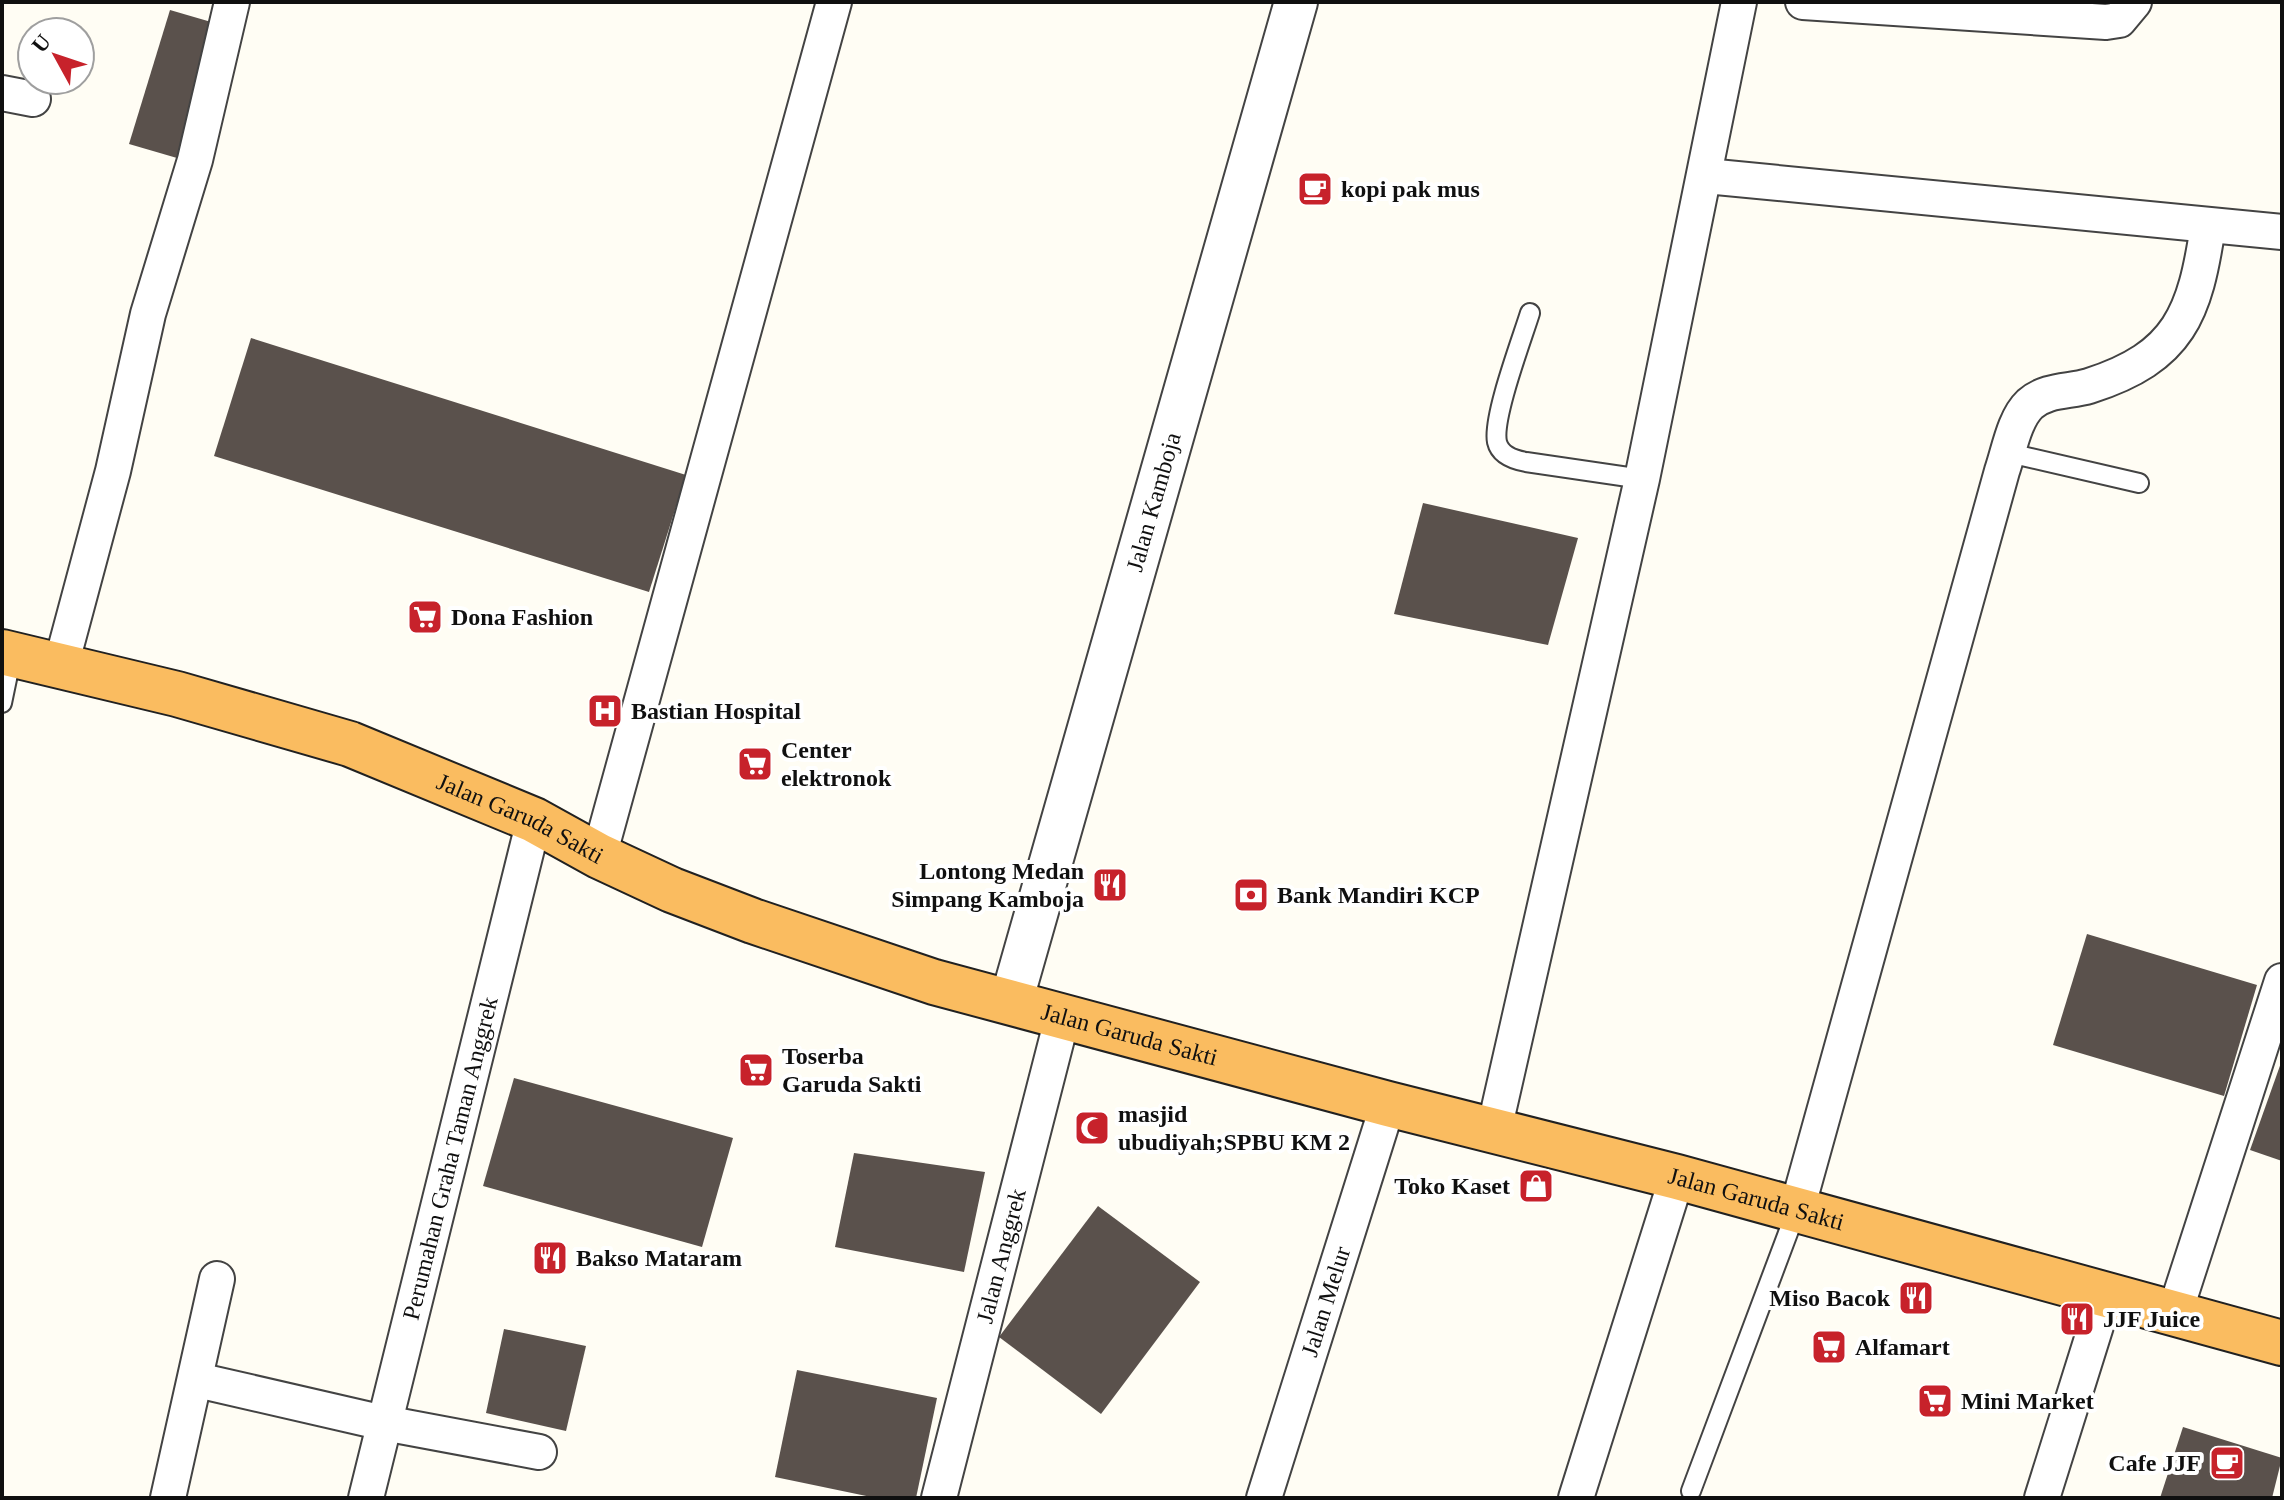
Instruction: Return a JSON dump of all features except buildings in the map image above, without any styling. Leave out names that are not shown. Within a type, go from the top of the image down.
[{"type":"highway","name":"Jalan Garuda Sakti","points":[[7,654],[61,665],[350,744],[534,820],[599,856],[672,890],[766,926],[934,982],[1388,1104],[1797,1209],[2105,1297],[2282,1343]]},
{"type":"street","points":[[61,665],[113,471],[148,314],[195,160],[232,2]]},
{"type":"street","points":[[599,856],[834,2]]},
{"type":"street","name":"Jalan Kamboja","points":[[1011,1002],[1296,2]]},
{"type":"street","points":[[1494,1130],[1642,479],[1739,2]]},
{"type":"street","points":[[1803,2],[2088,22],[2119,20],[2134,2]]},
{"type":"street","points":[[1706,176],[2282,232]]},
{"type":"street","points":[[1797,1209],[2021,416],[2042,395],[2102,382],[2157,351],[2179,331],[2196,291],[2208,226]]},
{"type":"street","name":"Perumahan Graha Taman Anggrek","points":[[366,1498],[534,820]]},
{"type":"street","points":[[2174,1315],[2282,981]]},
{"type":"street","name":"Jalan Anggrek","points":[[939,1498],[1063,1015]]},
{"type":"street","name":"Jalan Melur","points":[[1264,1498],[1388,1104]]},
{"type":"street","points":[[1576,1498],[1677,1177]]},
{"type":"street","points":[[168,1498],[197,1380],[217,1279]]},
{"type":"street","points":[[2042,1498],[2105,1297]]},
{"type":"street","points":[[197,1380],[384,1423],[539,1452]]},
{"type":"lane","points":[[1530,313],[1501,412],[1497,442],[1501,449],[1513,459],[1526,462],[1642,479]]},
{"type":"lane","points":[[2009,453],[2139,483]]},
{"type":"lane","points":[[2,703],[7,654]]},
{"type":"lane","points":[[1691,1491],[1797,1209]]},
{"type":"place","name":"kopi pak mus","points":[[1315,189]]},
{"type":"place","name":"Dona Fashion","points":[[425,617]]},
{"type":"place","name":"Bastian Hospital","points":[[605,711]]},
{"type":"place","name":"Center elektronok","points":[[755,764]]},
{"type":"place","name":"Lontong Medan Simpang Kamboja","points":[[1110,885]]},
{"type":"place","name":"Bank Mandiri KCP","points":[[1251,895]]},
{"type":"place","name":"Toserba Garuda Sakti","points":[[756,1070]]},
{"type":"place","name":"masjid ubudiyah;SPBU KM 2","points":[[1092,1128]]},
{"type":"place","name":"Toko Kaset","points":[[1536,1186]]},
{"type":"place","name":"Bakso Mataram","points":[[550,1258]]},
{"type":"place","name":"Miso Bacok","points":[[1916,1298]]},
{"type":"place","name":"JJF Juice","points":[[2077,1319]]},
{"type":"place","name":"Alfamart","points":[[1829,1347]]},
{"type":"place","name":"Mini Market","points":[[1935,1401]]},
{"type":"place","name":"Cafe JJF","points":[[2227,1463]]}]
